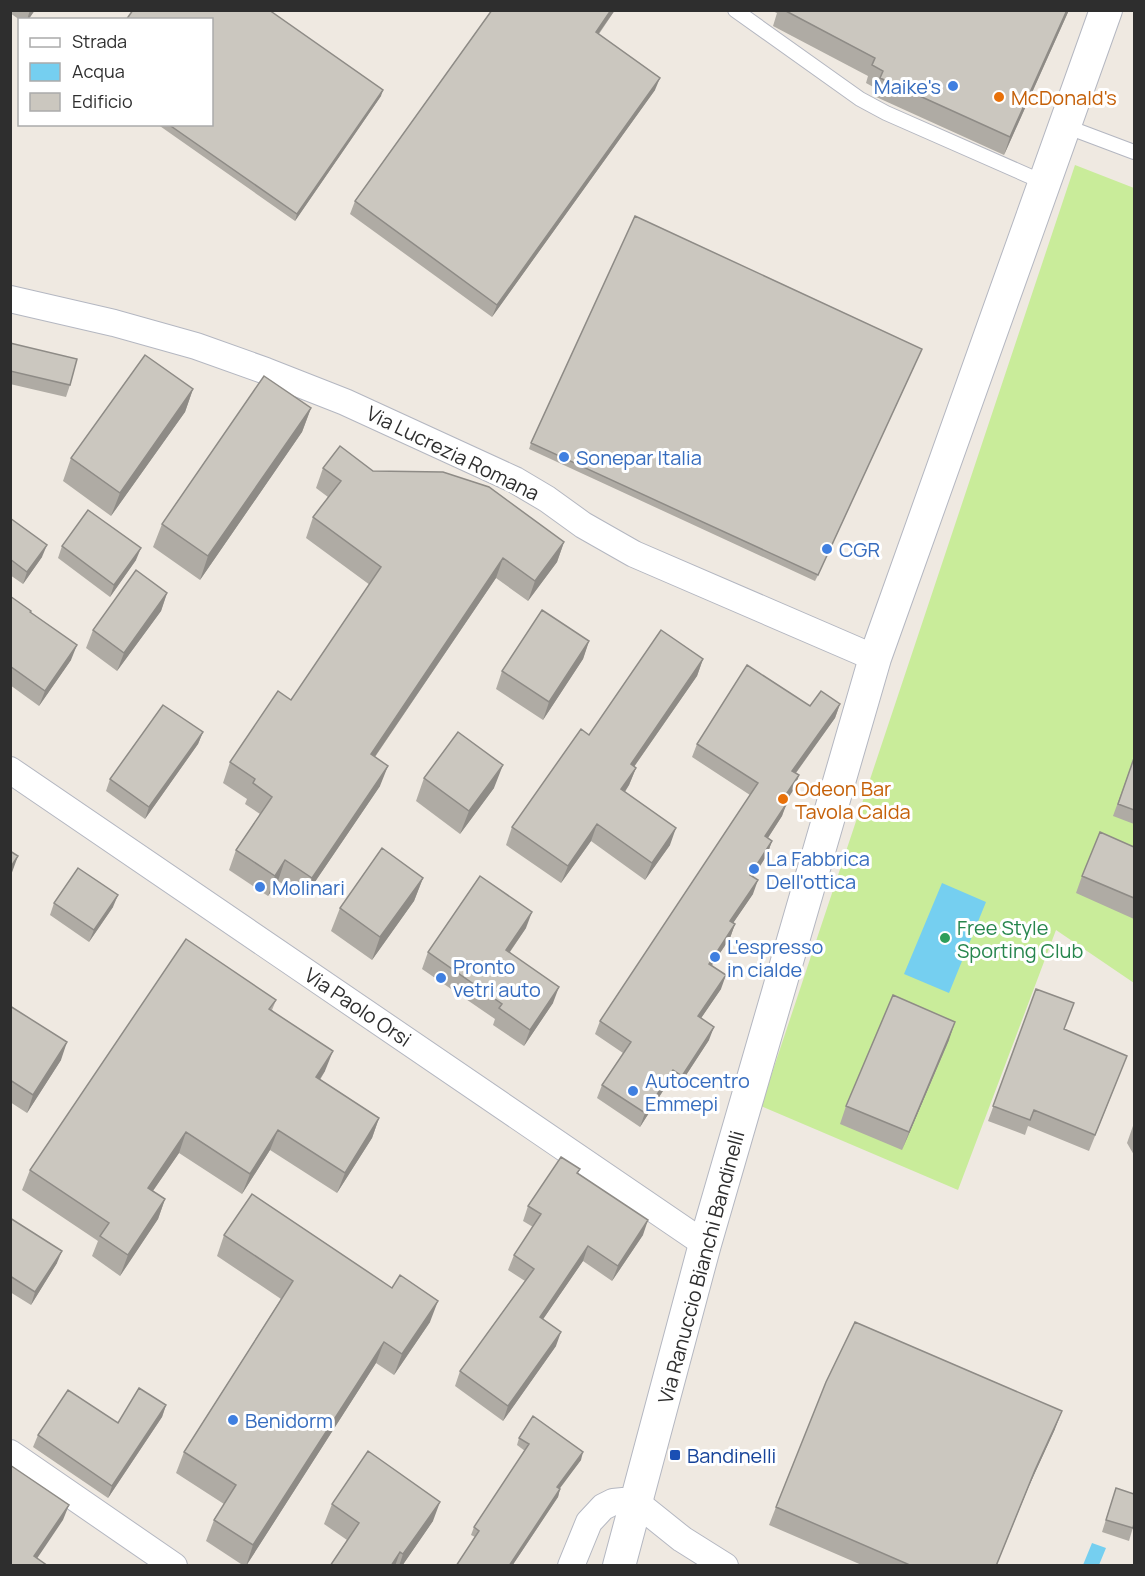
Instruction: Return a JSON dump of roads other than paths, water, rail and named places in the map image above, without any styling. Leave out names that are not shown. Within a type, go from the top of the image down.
[{"type":"street","name":"Via Ranuccio Bianchi Bandinelli","points":[[619,1566],[638,1503],[705,1244],[875,658],[1106,10]]},
{"type":"street","name":"Via Lucrezia Romana","points":[[10,299],[120,324],[185,343],[242,362],[345,402],[515,480],[538,493],[583,525],[634,554],[875,658]]},
{"type":"street","name":"Via Paolo Orsi","points":[[10,770],[705,1244]]},
{"type":"street","points":[[10,1453],[174,1566]]},
{"type":"street","points":[[571,1566],[585,1530],[596,1513],[613,1502],[623,1501],[638,1503],[682,1539],[725,1566]]},
{"type":"lane","points":[[735,10],[837,85],[866,103],[1045,183]]},
{"type":"lane","points":[[1065,126],[1134,152]]},
{"type":"water","name":"Free Style Sporting Club","points":[[942,883],[986,902],[949,993],[904,974]]},
{"type":"water","points":[[1092,1543],[1106,1548],[1099,1565],[1083,1565]]},
{"type":"place","name":"Maike's","points":[[953,86]]},
{"type":"place","name":"McDonald's","points":[[999,97]]},
{"type":"place","name":"Sonepar Italia","points":[[564,457]]},
{"type":"place","name":"CGR","points":[[827,549]]},
{"type":"place","name":"Odeon Bar Tavola Calda","points":[[783,799]]},
{"type":"place","name":"La Fabbrica Dell'ottica","points":[[754,869]]},
{"type":"place","name":"Molinari","points":[[260,887]]},
{"type":"place","name":"Free Style Sporting Club","points":[[945,938]]},
{"type":"place","name":"L'espresso in cialde","points":[[715,957]]},
{"type":"place","name":"Pronto vetri auto","points":[[441,978]]},
{"type":"place","name":"Autocentro Emmepi","points":[[633,1091]]},
{"type":"place","name":"Benidorm","points":[[233,1420]]},
{"type":"place","name":"Bandinelli","points":[[675,1455]]}]
